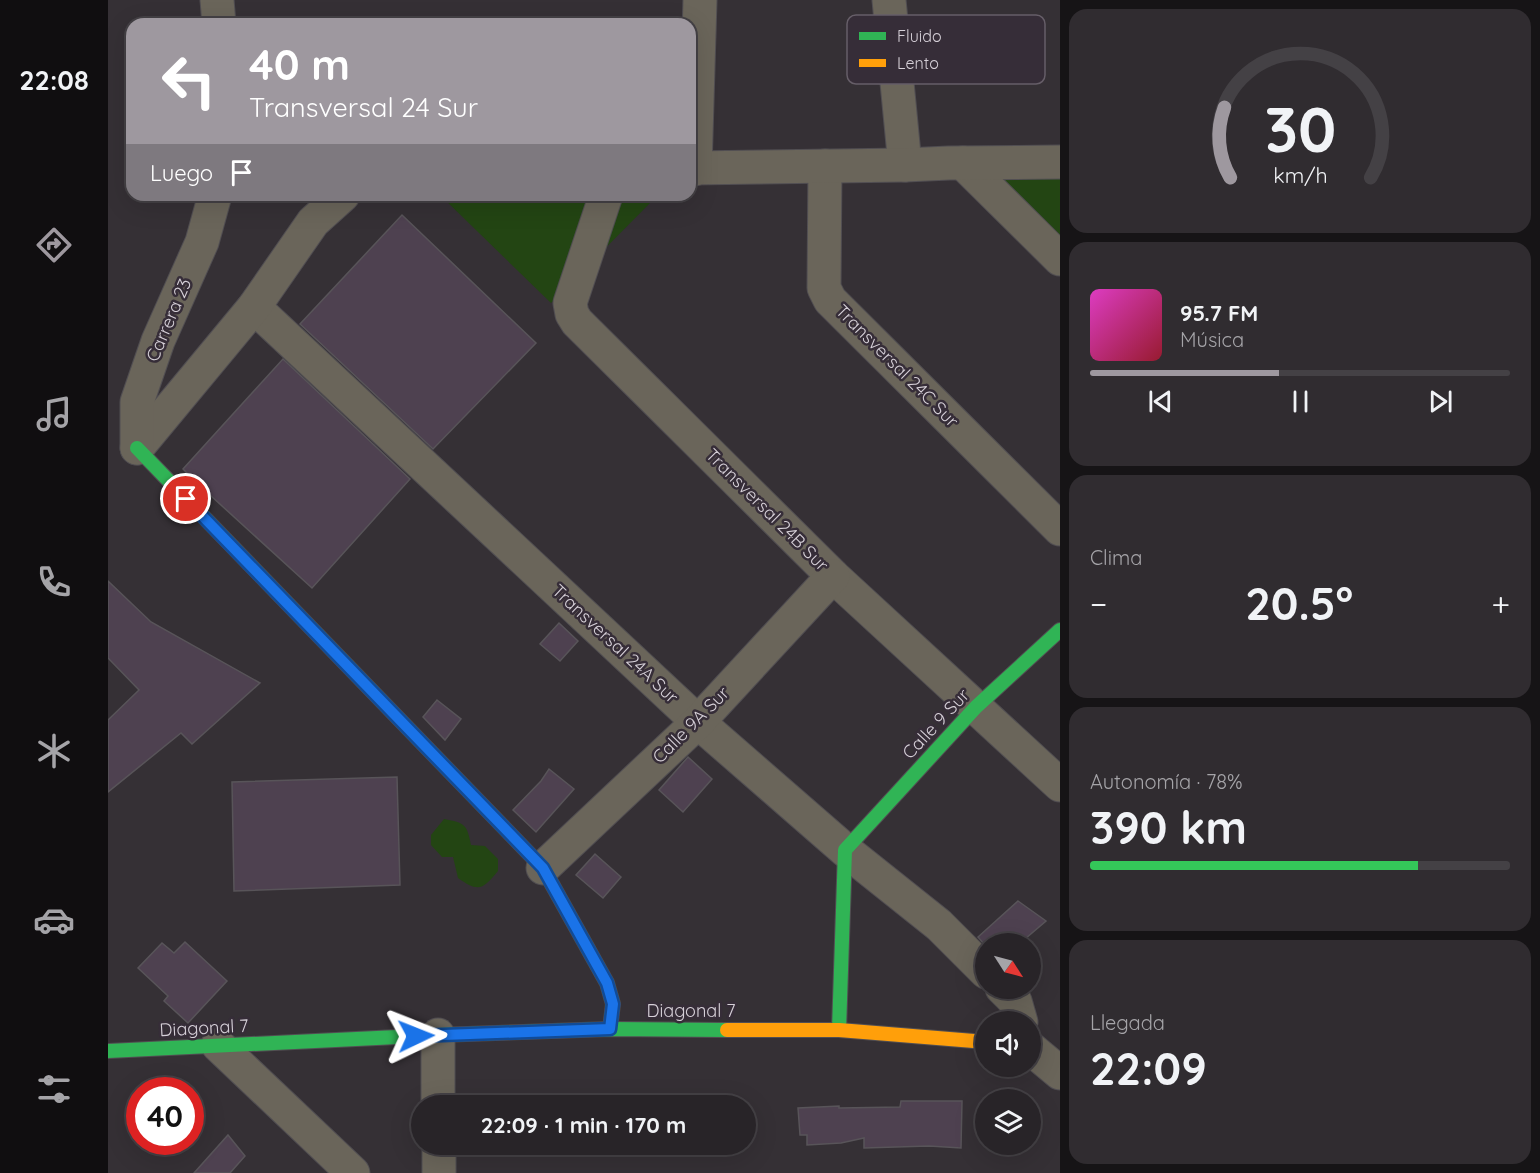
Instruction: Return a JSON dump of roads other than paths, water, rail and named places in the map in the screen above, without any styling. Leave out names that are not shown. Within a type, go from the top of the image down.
[{"type":"street","points":[[217,0],[218,18]]},
{"type":"street","points":[[696,84],[700,0]]},
{"type":"street","points":[[889,0],[890,15]]},
{"type":"street","points":[[897,84],[905,165]]},
{"type":"street","points":[[696,169],[1060,162]]},
{"type":"street","points":[[963,163],[1060,259]]},
{"type":"street","name":"Transversal 24C Sur","points":[[825,166],[824,288],[830,300],[1060,529]]},
{"type":"street","name":"Carrera 23","points":[[137,448],[137,402],[158,341],[202,242],[213,201]]},
{"type":"street","points":[[336,201],[313,222],[254,307],[137,448],[543,868],[607,983],[613,1004],[610,1029]]},
{"type":"street","name":"Transversal 24B Sur","points":[[604,201],[570,303],[572,314],[578,322],[833,576],[1060,785]]},
{"type":"street","name":"Transversal 24A Sur","points":[[254,307],[698,722],[845,850],[939,925],[975,961]]},
{"type":"street","name":"Calle 9A Sur","points":[[543,868],[698,722],[833,576]]},
{"type":"street","name":"Calle 9 Sur","points":[[845,850],[976,706],[1060,630]]},
{"type":"street","points":[[839,1030],[845,850]]},
{"type":"street","name":"Diagonal 7","points":[[108,1051],[610,1029],[839,1030],[975,1041]]},
{"type":"street","points":[[438,1035],[438,1095]]},
{"type":"street","points":[[218,1045],[353,1173]]},
{"type":"street","points":[[1041,1057],[1060,1073]]},
{"type":"street","points":[[438,1155],[439,1173]]}]
